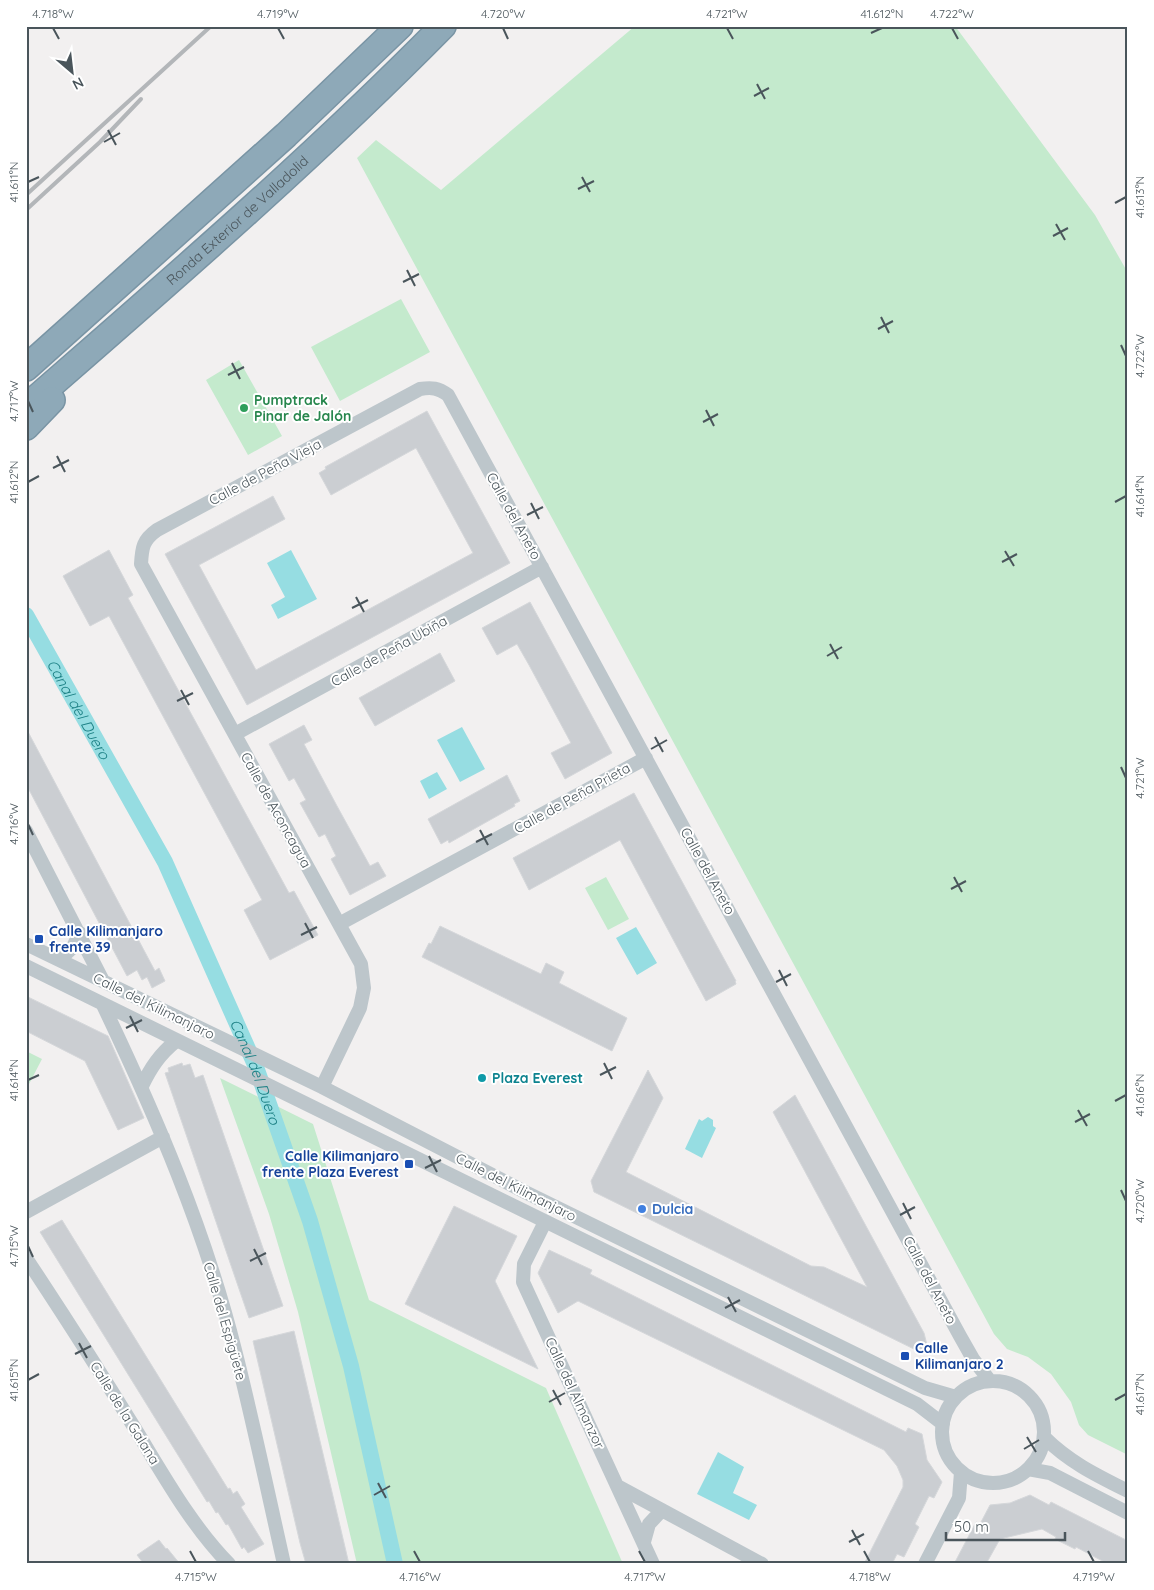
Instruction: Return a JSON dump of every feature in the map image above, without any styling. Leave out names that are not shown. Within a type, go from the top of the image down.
[{"type":"highway","points":[[26,368],[286,135],[400,26]]},
{"type":"highway","name":"Ronda Exterior de Valladolid","points":[[26,407],[278,184],[443,26]]},
{"type":"highway","points":[[26,347],[201,210]]},
{"type":"highway","points":[[26,427],[138,309]]},
{"type":"street","name":"Calle de Peña Vieja","points":[[148,537],[174,521],[420,389],[430,387],[439,389]]},
{"type":"street","name":"Calle del Aneto","points":[[439,389],[448,395],[973,1359],[990,1381]]},
{"type":"street","name":"Calle de Aconcagua","points":[[148,537],[142,550],[141,564],[361,964],[364,988],[360,1008],[322,1087]]},
{"type":"street","name":"Calle de Peña Ubiña","points":[[235,734],[542,567]]},
{"type":"street","name":"Calle de Peña Prieta","points":[[339,924],[646,758]]},
{"type":"street","points":[[26,831],[103,981]]},
{"type":"street","points":[[59,960],[73,947],[80,933]]},
{"type":"street","name":"Calle del Kilimanjaro","points":[[26,944],[273,1065],[322,1087],[547,1203],[925,1388],[956,1397]]},
{"type":"street","name":"Calle del Kilimanjaro","points":[[26,966],[917,1404],[943,1424]]},
{"type":"street","name":"Calle del Espigüete","points":[[104,1005],[142,1086],[175,1165],[212,1271],[235,1349],[284,1564]]},
{"type":"street","points":[[142,1086],[154,1062],[162,1052],[176,1041]]},
{"type":"street","points":[[26,1212],[163,1137]]},
{"type":"street","name":"Calle del Almanzor","points":[[546,1222],[524,1264],[523,1282],[653,1564]]},
{"type":"street","name":"Calle de la Galana","points":[[26,1258],[74,1330],[177,1497],[229,1564]]},
{"type":"street","name":"Calle del Aneto","points":[[973,1359],[975,1384]]},
{"type":"street","points":[[990,1381],[1012,1385],[1029,1396],[1042,1417],[1044,1437],[1039,1454],[1028,1469],[1006,1481],[982,1482],[962,1472],[947,1454],[942,1434],[947,1411],[956,1397],[975,1384],[990,1381]]},
{"type":"street","points":[[1044,1437],[1058,1452],[1078,1465],[1128,1491]]},
{"type":"street","points":[[1028,1469],[1050,1473],[1128,1513]]},
{"type":"street","points":[[925,1564],[959,1498],[962,1472]]},
{"type":"street","points":[[959,1498],[982,1482]]},
{"type":"street","points":[[618,1487],[762,1564]]},
{"type":"street","points":[[644,1542],[649,1524],[662,1510]]},
{"type":"green space","points":[[635,26],[955,26],[1095,215],[1128,273],[1128,1455],[1088,1435],[1079,1425],[1071,1402],[1051,1374],[1028,1357],[1007,1349],[994,1334],[357,158],[376,140],[441,190]]},
{"type":"green space","points":[[401,299],[430,352],[340,401],[311,347]]},
{"type":"green space","name":"Pumptrack Pinar de Jalón","points":[[239,360],[282,436],[248,455],[206,380]]},
{"type":"green space","points":[[606,877],[629,919],[608,930],[585,888]]},
{"type":"green space","points":[[26,1051],[42,1059],[28,1086],[26,1085]]},
{"type":"green space","points":[[220,1078],[313,1124],[369,1300],[546,1388],[623,1564],[357,1564],[298,1312],[269,1214]]},
{"type":"water","points":[[291,550],[317,599],[278,619],[271,605],[285,597],[267,563]]},
{"type":"water","points":[[462,727],[485,769],[460,782],[437,740]]},
{"type":"water","points":[[437,772],[447,789],[429,799],[420,781]]},
{"type":"water","points":[[636,927],[657,963],[637,975],[616,938]]},
{"type":"water","points":[[708,1117],[713,1120],[713,1126],[716,1128],[702,1158],[685,1149],[699,1119],[702,1121]]},
{"type":"water","points":[[718,1452],[744,1467],[733,1493],[757,1505],[749,1520],[697,1494]]},
{"type":"building","points":[[427,411],[510,563],[247,705],[165,554],[273,496],[285,519],[199,565],[256,670],[473,553],[416,448],[331,495],[319,473],[326,469],[325,467]]},
{"type":"building","points":[[109,550],[133,595],[128,598],[289,893],[294,891],[318,935],[270,960],[244,910],[262,900],[109,616],[90,626],[63,576]]},
{"type":"building","points":[[530,602],[612,753],[565,779],[551,753],[571,743],[529,665],[517,644],[497,655],[482,628]]},
{"type":"building","points":[[440,653],[455,681],[375,726],[359,698]]},
{"type":"building","points":[[304,725],[312,740],[304,744],[337,806],[370,866],[378,862],[386,876],[350,895],[331,859],[336,856],[325,834],[319,837],[300,803],[306,800],[294,778],[289,781],[269,744]]},
{"type":"building","points":[[26,728],[155,971],[159,968],[165,981],[152,988],[147,977],[142,980],[137,970],[127,976],[26,784]]},
{"type":"building","points":[[507,775],[520,801],[514,804],[515,806],[449,843],[448,840],[441,844],[428,819]]},
{"type":"building","points":[[634,793],[736,981],[736,984],[706,1001],[620,840],[529,890],[513,858]]},
{"type":"building","points":[[440,926],[541,974],[546,963],[564,972],[559,983],[627,1018],[612,1051],[422,957]]},
{"type":"building","points":[[26,996],[108,1036],[144,1118],[118,1130],[85,1061],[26,1031]]},
{"type":"building","points":[[182,1063],[183,1066],[190,1064],[195,1078],[203,1075],[283,1306],[249,1318],[165,1073],[169,1072],[168,1068]]},
{"type":"building","points":[[648,1070],[663,1098],[626,1172],[811,1266],[824,1267],[867,1287],[773,1112],[795,1095],[924,1333],[927,1345],[922,1353],[594,1192],[591,1181]]},
{"type":"building","points":[[454,1206],[517,1236],[495,1281],[538,1369],[405,1304]]},
{"type":"building","points":[[62,1220],[228,1489],[230,1488],[233,1494],[237,1491],[245,1504],[241,1507],[264,1544],[248,1553],[244,1547],[242,1549],[228,1524],[226,1525],[218,1512],[216,1513],[209,1501],[207,1502],[40,1232]]},
{"type":"building","points":[[549,1250],[592,1270],[590,1274],[906,1432],[908,1428],[922,1434],[927,1460],[942,1482],[934,1498],[929,1496],[915,1524],[919,1527],[904,1557],[897,1554],[892,1564],[864,1564],[903,1487],[903,1480],[897,1466],[884,1450],[578,1301],[558,1313],[538,1273]]},
{"type":"building","points":[[294,1331],[349,1564],[306,1564],[300,1543],[253,1341]]},
{"type":"building","points":[[1030,1495],[1049,1505],[1051,1502],[1128,1541],[1128,1564],[1108,1564],[1076,1547],[1075,1549],[1055,1539],[1056,1537],[1042,1529],[1000,1539],[986,1564],[954,1564],[976,1522],[980,1524],[990,1505],[1010,1503]]},
{"type":"building","points":[[159,1540],[180,1564],[144,1564],[137,1555]]},
{"type":"waterway","name":"Canal del Duero","points":[[26,615],[165,862],[256,1067],[310,1221],[351,1366],[395,1564]]},
{"type":"railway","points":[[26,195],[211,26]]},
{"type":"railway","points":[[26,210],[100,142],[141,99]]},
{"type":"place","name":"Pumptrack Pinar de Jalón","points":[[244,408]]},
{"type":"place","name":"Calle Kilimanjaro frente 39","points":[[39,939]]},
{"type":"place","name":"Plaza Everest","points":[[482,1078]]},
{"type":"place","name":"Calle Kilimanjaro frente Plaza Everest","points":[[409,1164]]},
{"type":"place","name":"Dulcia","points":[[642,1209]]},
{"type":"place","name":"Calle Kilimanjaro 2","points":[[905,1356]]}]
